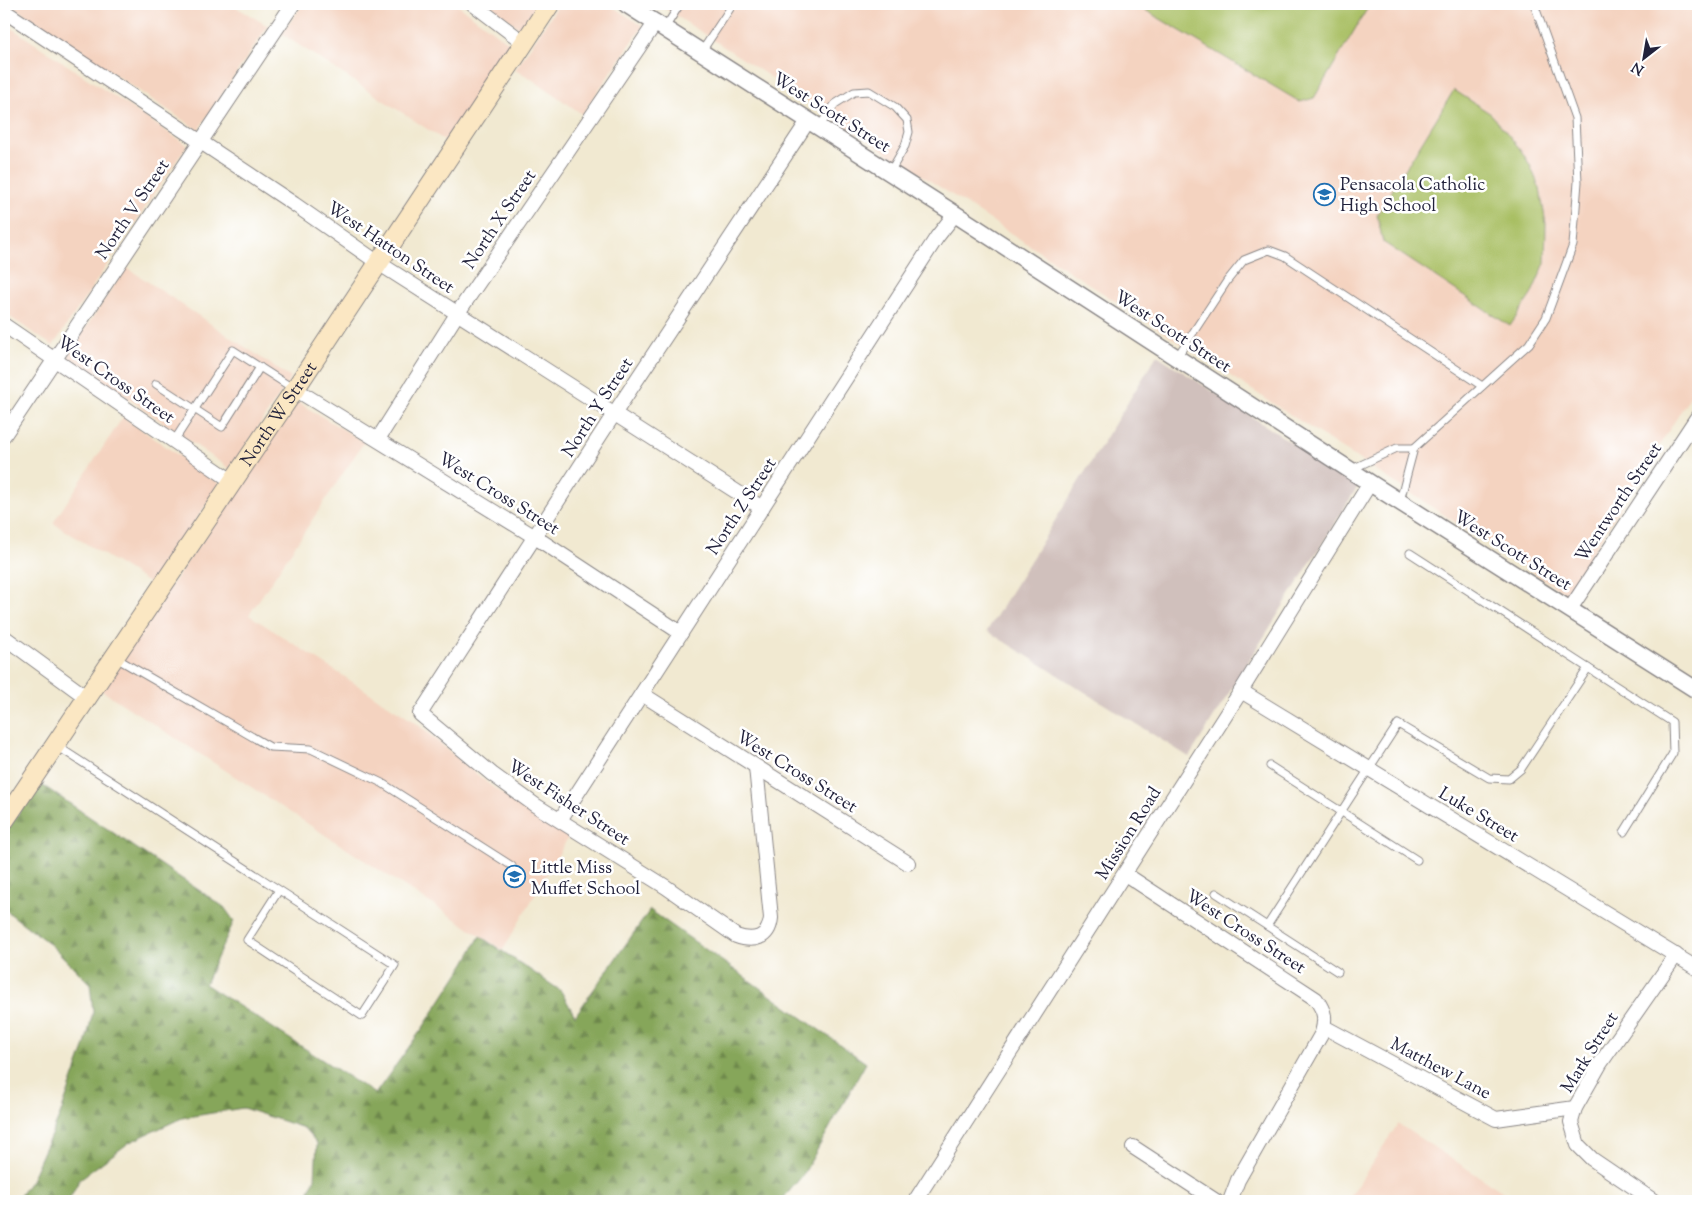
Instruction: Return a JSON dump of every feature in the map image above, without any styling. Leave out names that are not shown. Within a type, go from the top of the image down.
[{"type":"main road","name":"North W Street","points":[[4,821],[550,4]]},
{"type":"street","name":"North V Street","points":[[4,435],[293,4]]},
{"type":"street","points":[[473,4],[524,42]]},
{"type":"street","name":"West Scott Street","points":[[626,4],[890,172],[1370,483],[1698,691]]},
{"type":"street","name":"West Hatton Street","points":[[4,11],[294,204],[377,262],[762,508]]},
{"type":"street","name":"North X Street","points":[[378,440],[457,314],[661,25]]},
{"type":"street","name":"North Y Street","points":[[420,714],[614,414],[814,124]]},
{"type":"street","name":"North Z Street","points":[[560,820],[937,237],[955,214]]},
{"type":"street","name":"West Cross Street","points":[[4,325],[232,481]]},
{"type":"street","name":"West Cross Street","points":[[294,389],[535,537],[680,633]]},
{"type":"street","name":"Wentworth Street","points":[[1570,609],[1696,423]]},
{"type":"street","name":"Mission Road","points":[[915,1201],[1241,691],[1370,483]]},
{"type":"street","points":[[4,637],[86,697]]},
{"type":"street","name":"Luke Street","points":[[1241,691],[1698,969]]},
{"type":"street","name":"West Cross Street","points":[[642,694],[908,863]]},
{"type":"street","name":"West Fisher Street","points":[[420,714],[492,774],[535,805],[666,887],[736,936],[746,939],[754,939],[766,932],[770,926],[771,918],[756,767]]},
{"type":"street","name":"West Cross Street","points":[[1125,874],[1316,999],[1322,1008],[1325,1020],[1323,1030]]},
{"type":"street","name":"Mark Street","points":[[1654,1201],[1592,1159],[1578,1145],[1571,1122],[1575,1108],[1600,1064],[1676,955]]},
{"type":"street","points":[[1230,1201],[1238,1180],[1323,1030]]},
{"type":"street","name":"Matthew Lane","points":[[1323,1030],[1496,1119],[1575,1108]]},
{"type":"street","points":[[1133,1147],[1216,1201]]},
{"type":"lane","points":[[661,25],[680,4]]},
{"type":"lane","points":[[701,52],[733,4]]},
{"type":"lane","points":[[1399,501],[1414,448],[1529,344],[1546,318],[1573,245],[1578,182],[1575,118],[1534,4]]},
{"type":"lane","points":[[814,124],[835,104],[854,92],[869,91],[895,106],[907,120],[909,132],[905,146],[890,172]]},
{"type":"lane","points":[[1177,357],[1228,280],[1244,260],[1269,250],[1285,256],[1482,386]]},
{"type":"lane","points":[[174,441],[233,350],[294,389]]},
{"type":"lane","points":[[156,384],[222,426],[260,367]]},
{"type":"lane","points":[[214,380],[223,381]]},
{"type":"lane","points":[[241,382],[250,383]]},
{"type":"lane","points":[[202,398],[211,399]]},
{"type":"lane","points":[[228,401],[238,401]]},
{"type":"lane","points":[[1350,470],[1398,448],[1414,448]]},
{"type":"lane","points":[[1410,554],[1672,722],[1673,753],[1624,832]]},
{"type":"lane","points":[[113,657],[270,746],[311,749],[382,783],[512,866]]},
{"type":"lane","points":[[1268,926],[1398,724],[1490,778],[1509,780],[1521,769],[1588,668]]},
{"type":"lane","points":[[55,744],[395,965],[362,1016],[247,940],[279,890]]},
{"type":"lane","points":[[1270,766],[1417,860]]},
{"type":"lane","points":[[1216,893],[1338,972]]},
{"type":"shaded area","points":[[9,4],[231,4],[268,26],[198,130]]},
{"type":"shaded area","points":[[303,4],[456,4],[512,45],[447,142],[282,34]]},
{"type":"shaded area","points":[[488,4],[540,4],[522,30]]},
{"type":"shaded area","points":[[559,4],[608,4],[643,26],[582,114],[527,76],[515,70]]},
{"type":"shaded area","name":"Pensacola Catholic High School","points":[[658,4],[1698,4],[1698,384],[1566,594]]},
{"type":"shaded area","points":[[4,23],[187,145],[53,346],[4,313]]},
{"type":"shaded area","points":[[126,267],[291,378],[230,469],[67,356]]},
{"type":"shaded area","points":[[1157,355],[1358,486],[1189,757],[987,631]]},
{"type":"shaded area","points":[[296,401],[364,442],[249,615],[416,723],[486,782],[529,813],[569,836],[503,950],[101,690]]},
{"type":"shaded area","points":[[123,417],[220,484],[152,585],[53,523]]},
{"type":"shaded area","points":[[1398,1124],[1517,1201],[1347,1201]]},
{"type":"green space","points":[[1135,4],[1370,4],[1314,98],[1300,102]]},
{"type":"green space","points":[[1454,90],[1491,114],[1520,149],[1530,165],[1540,189],[1546,224],[1545,263],[1531,295],[1510,326],[1383,242],[1377,215]]},
{"type":"green space","points":[[39,783],[224,907],[234,921],[205,984],[375,1094],[424,1026],[465,963],[480,936],[561,991],[575,1016],[650,910],[866,1063],[803,1175],[781,1201],[304,1201],[315,1178],[317,1143],[304,1128],[243,1108],[182,1118],[130,1142],[80,1179],[68,1201],[16,1201],[31,1180],[60,1115],[85,1045],[93,1012],[90,984],[51,945],[4,909],[4,835]]},
{"type":"place","name":"Pensacola Catholic High School","points":[[1324,194]]},
{"type":"place","name":"Little Miss Muffet School","points":[[515,877]]}]
